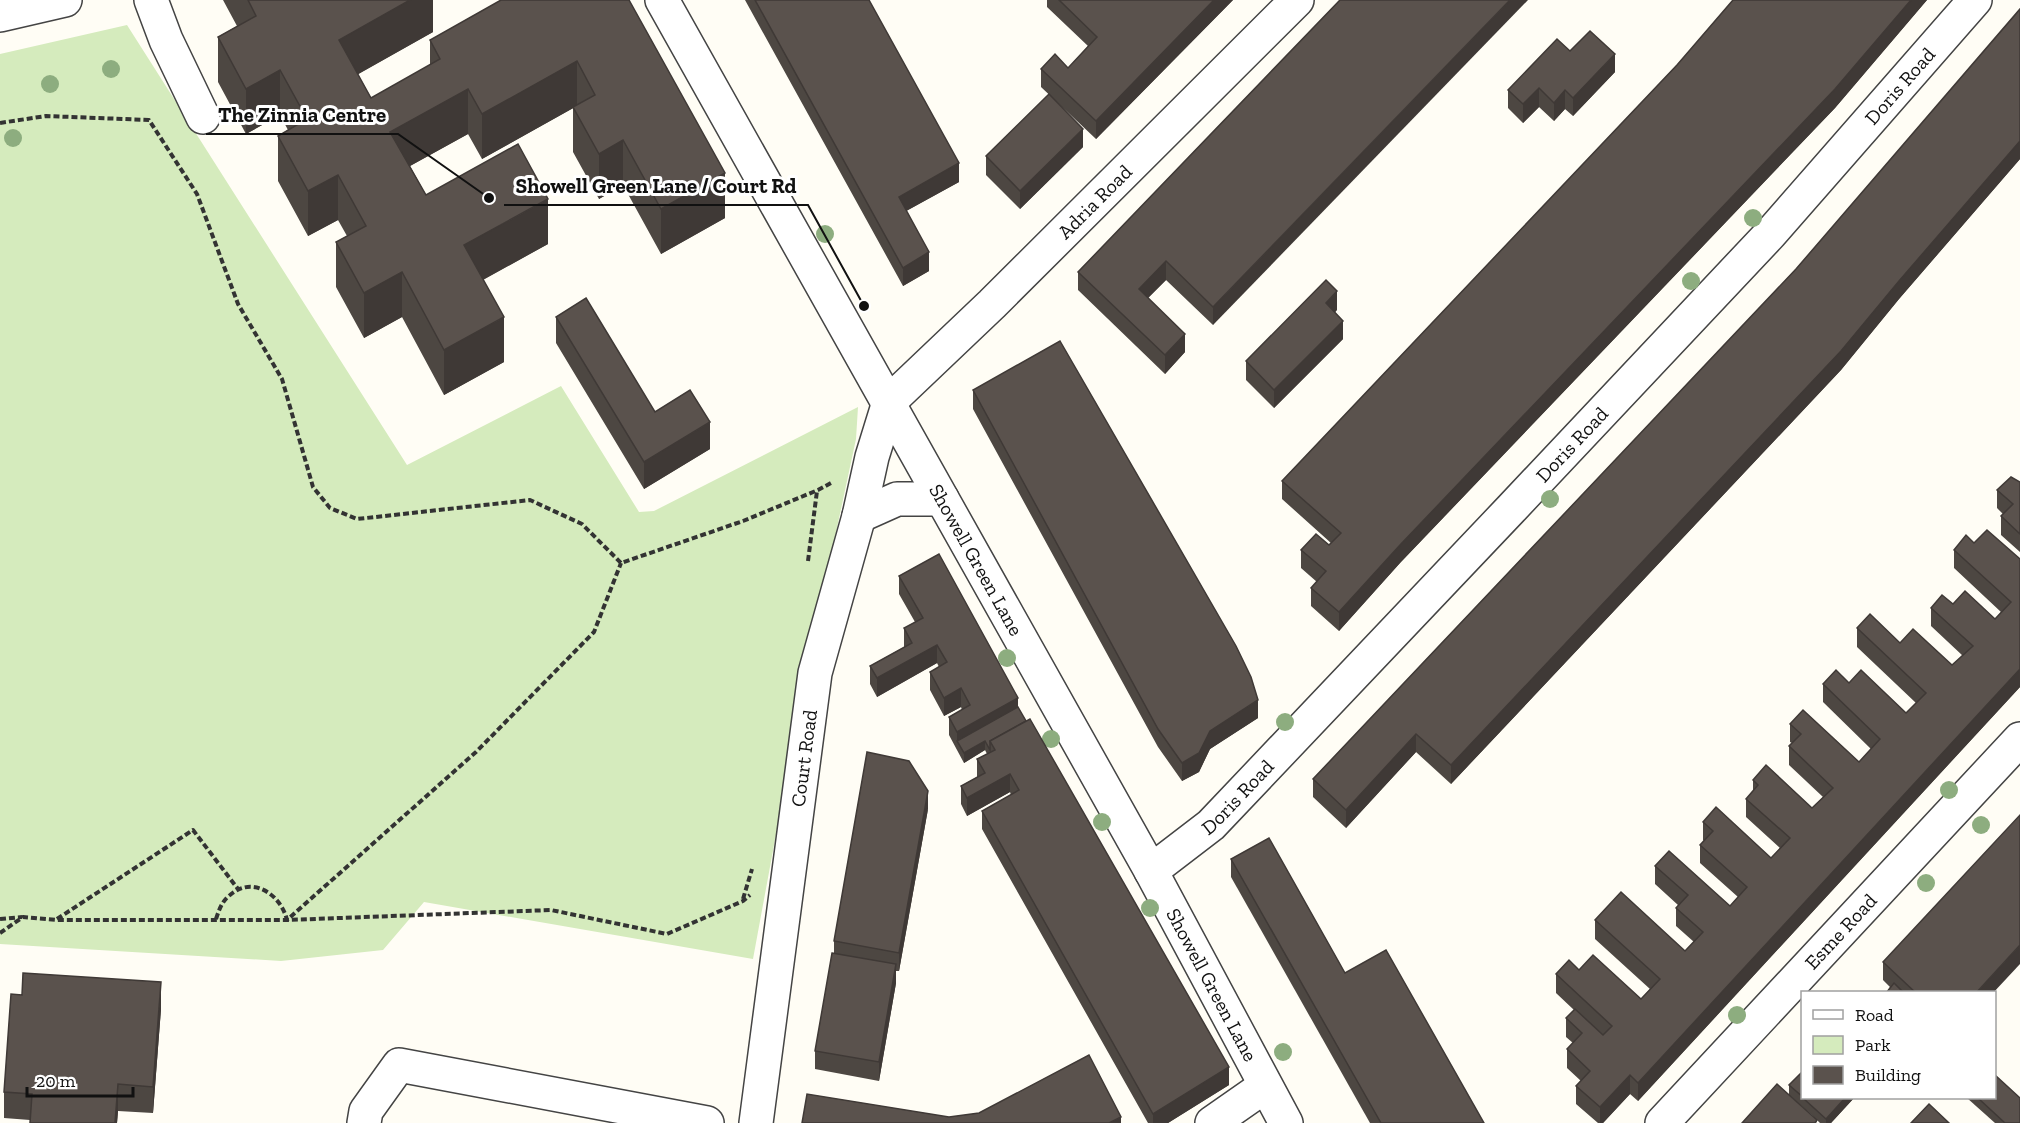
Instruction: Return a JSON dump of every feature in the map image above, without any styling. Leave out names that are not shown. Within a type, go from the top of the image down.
[{"type":"street","points":[[0,15],[65,0]]},
{"type":"street","points":[[151,0],[166,40],[203,117]]},
{"type":"street","name":"Showell Green Lane","points":[[662,0],[1151,871],[1286,1123]]},
{"type":"street","name":"Adria Road","points":[[889,402],[992,304],[1297,0]]},
{"type":"street","name":"Doris Road","points":[[1151,871],[1211,825],[1519,501],[1771,232],[1975,0]]},
{"type":"street","name":"Court Road","points":[[756,1123],[815,673],[859,516],[872,457],[889,402]]},
{"type":"street","points":[[859,516],[897,499],[942,499]]},
{"type":"street","name":"Esme Road","points":[[1662,1123],[2020,739]]},
{"type":"street","points":[[364,1123],[366,1111],[399,1065],[707,1123]]},
{"type":"street","points":[[1212,1123],[1265,1086]]},
{"type":"path","points":[[0,123],[46,116],[149,120],[197,194],[238,304],[282,379],[313,487],[330,508],[357,519],[530,500],[582,524],[621,563]]},
{"type":"path","points":[[287,920],[476,752],[594,632],[621,563],[743,521],[818,490],[872,457]]},
{"type":"path","points":[[57,920],[193,830],[238,889]]},
{"type":"path","points":[[0,920],[23,917],[57,920],[287,920],[552,910],[667,934],[743,901],[789,863]]},
{"type":"path","points":[[216,920],[221,904],[228,896],[238,889],[255,887],[266,890],[276,897],[284,908],[287,920]]},
{"type":"path","points":[[0,933],[23,917]]},
{"type":"green space","points":[[127,25],[407,465],[561,386],[639,512],[654,511],[858,407],[856,439],[805,677],[753,959],[424,902],[383,950],[281,961],[0,944],[0,54]]},
{"type":"building","points":[[248,0],[410,0],[339,40],[371,98],[440,59],[430,40],[501,0],[629,0],[725,173],[661,209],[623,140],[599,154],[573,107],[595,95],[577,61],[482,114],[468,89],[390,132],[426,195],[518,144],[548,199],[464,245],[504,317],[444,350],[402,272],[364,293],[336,242],[366,226],[338,175],[308,191],[278,136],[307,119],[280,70],[246,89],[218,37],[256,16]]},
{"type":"building","points":[[755,0],[869,0],[959,163],[899,197],[929,252],[903,268]]},
{"type":"building","points":[[1059,0],[1214,0],[1096,121],[1041,69],[1055,54],[1068,68],[1097,37]]},
{"type":"building","points":[[1340,0],[1510,0],[1213,307],[1166,261],[1139,289],[1185,334],[1165,355],[1078,272]]},
{"type":"building","points":[[1733,0],[1911,0],[1835,89],[1400,545],[1339,612],[1311,588],[1326,571],[1301,550],[1316,534],[1329,545],[1341,533],[1282,481],[1677,65]]},
{"type":"building","points":[[2020,9],[2020,141],[1841,351],[1451,765],[1416,734],[1346,810],[1313,779],[1796,269]]},
{"type":"building","points":[[1590,31],[1615,54],[1573,98],[1565,90],[1554,103],[1539,88],[1523,104],[1508,90],[1557,39],[1570,51]]},
{"type":"building","points":[[1049,94],[1083,129],[1020,191],[986,156]]},
{"type":"building","points":[[1326,280],[1337,291],[1326,303],[1343,321],[1274,390],[1246,361]]},
{"type":"building","points":[[586,298],[655,412],[690,390],[710,422],[644,462],[556,317]]},
{"type":"building","points":[[1060,341],[1236,646],[1251,677],[1258,700],[1210,731],[1199,753],[1182,763],[1158,729],[973,390]]},
{"type":"building","points":[[2011,477],[2020,482],[2020,534],[2001,516],[2013,504],[1997,490]]},
{"type":"building","points":[[1987,530],[2020,559],[2020,669],[1638,1083],[1630,1075],[1600,1107],[1576,1086],[1590,1071],[1567,1049],[1582,1033],[1566,1018],[1575,1009],[1603,1035],[1612,1026],[1556,974],[1569,960],[1579,970],[1593,955],[1641,999],[1660,979],[1595,920],[1621,892],[1685,951],[1703,932],[1676,908],[1688,895],[1655,866],[1669,851],[1730,906],[1747,887],[1700,845],[1713,831],[1703,822],[1716,807],[1771,858],[1790,838],[1746,799],[1758,785],[1753,780],[1766,765],[1812,808],[1833,788],[1789,746],[1801,734],[1790,724],[1803,710],[1859,762],[1880,739],[1823,684],[1836,670],[1849,683],[1861,670],[1906,713],[1926,693],[1857,628],[1870,614],[1900,643],[1913,629],[1952,665],[1973,646],[1931,608],[1942,595],[1953,604],[1965,591],[1995,619],[2011,602],[1954,550],[1966,535],[1974,543]]},
{"type":"building","points":[[939,554],[1018,698],[957,732],[949,717],[970,705],[961,688],[944,698],[930,672],[947,662],[937,645],[877,678],[870,666],[912,643],[904,628],[923,618],[899,576]]},
{"type":"building","points":[[1018,707],[1026,721],[990,741],[990,750],[985,741],[964,753],[957,741]]},
{"type":"building","points":[[1030,719],[1229,1067],[1153,1114],[982,811],[1019,790],[1010,774],[967,798],[961,786],[985,773],[977,759],[995,750],[990,741]]},
{"type":"building","points":[[867,752],[909,761],[928,791],[899,953],[834,941]]},
{"type":"building","points":[[2020,815],[2020,945],[1978,991],[1914,991],[1883,962]]},
{"type":"building","points":[[1269,838],[1345,973],[1386,950],[1484,1123],[1381,1123],[1231,859]]},
{"type":"building","points":[[832,953],[896,964],[879,1062],[815,1051]]},
{"type":"building","points":[[23,973],[161,982],[153,1087],[118,1084],[115,1123],[30,1123],[32,1094],[4,1092],[11,994],[22,995]]},
{"type":"building","points":[[1894,983],[1902,991],[1888,991]]},
{"type":"building","points":[[1089,1055],[1121,1117],[1109,1123],[802,1123],[807,1094],[949,1117],[979,1113]]},
{"type":"building","points":[[1801,1073],[1801,1095],[1789,1085]]},
{"type":"building","points":[[1996,1076],[2020,1098],[2020,1123],[2005,1123],[1979,1099],[1996,1099]]},
{"type":"building","points":[[1777,1084],[1817,1120],[1815,1123],[1742,1123]]},
{"type":"building","points":[[1804,1099],[1844,1099],[1826,1119]]},
{"type":"building","points":[[1929,1104],[1949,1123],[1911,1123]]},
{"type":"place","name":"The Zinnia Centre","points":[[489,198]]},
{"type":"place","name":"Showell Green Lane / Court Rd","points":[[864,306]]}]
